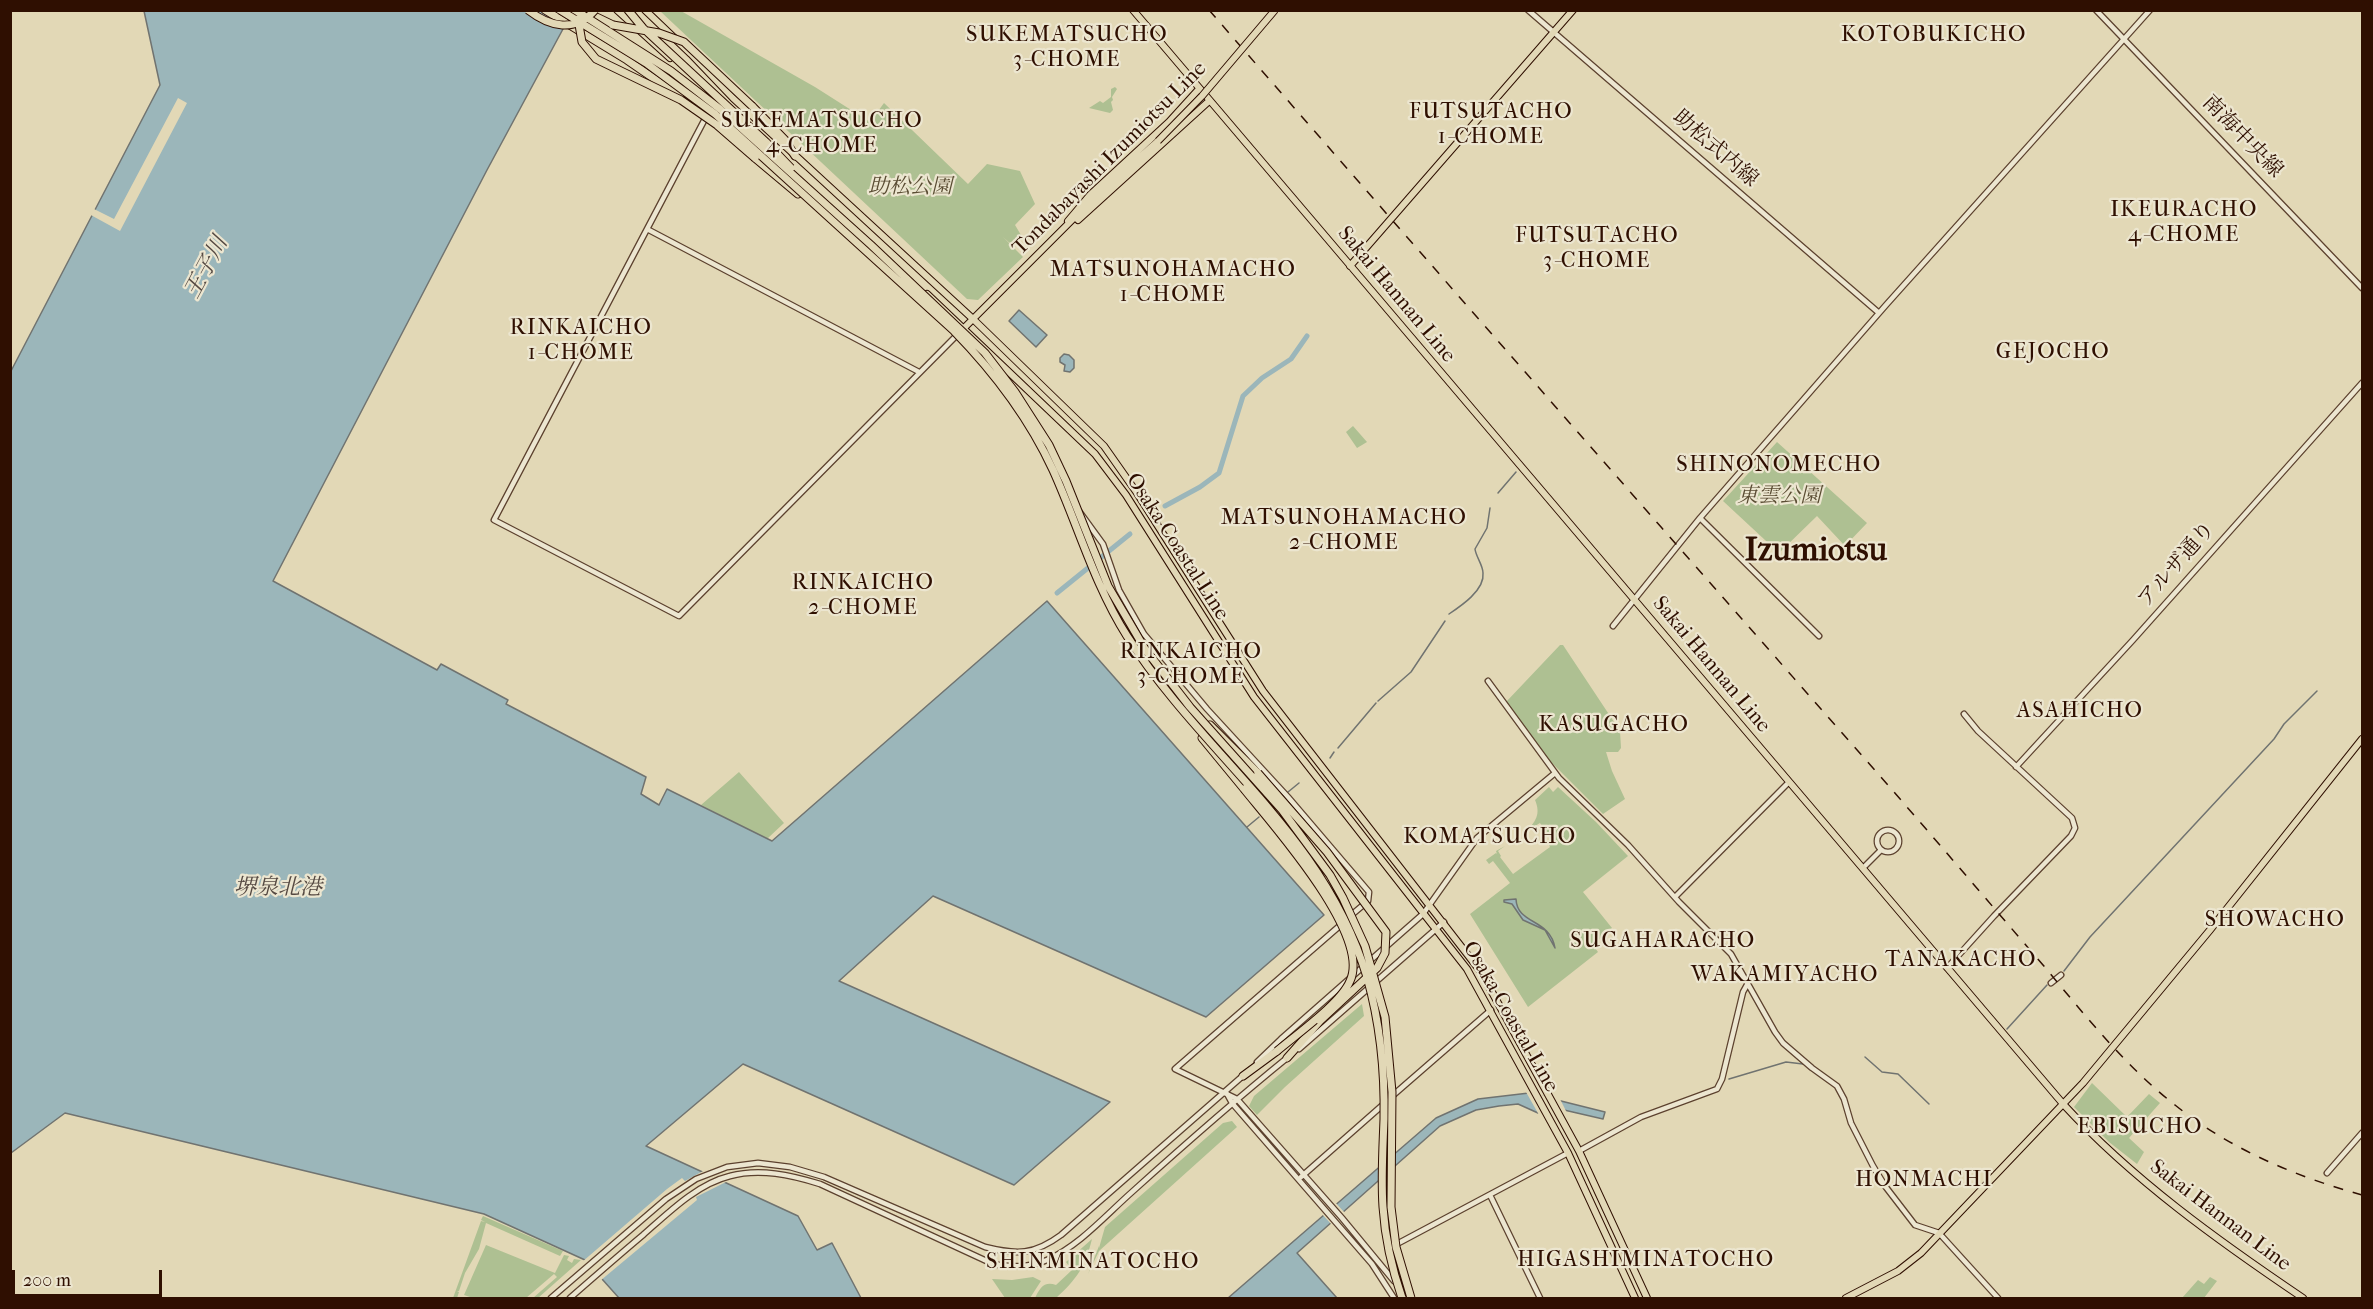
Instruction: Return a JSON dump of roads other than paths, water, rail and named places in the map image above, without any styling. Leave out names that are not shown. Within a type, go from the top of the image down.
[{"type":"highway","points":[[528,10],[546,22],[564,26],[582,22],[595,10]]},
{"type":"highway","points":[[545,10],[627,60],[707,115]]},
{"type":"highway","points":[[560,10],[646,63],[691,95],[751,146],[954,332],[1009,396],[1052,468],[1092,570],[1113,612],[1155,677],[1184,716],[1311,873],[1330,903],[1350,948],[1353,971],[1347,987],[1339,997],[1277,1051],[1243,1076]]},
{"type":"highway","points":[[575,10],[695,89],[871,245]]},
{"type":"highway","points":[[795,156],[785,140],[752,106],[684,42],[668,35],[613,25],[581,10],[580,35],[586,48],[596,59],[668,93],[704,115],[831,219]]},
{"type":"highway","points":[[628,10],[649,34],[766,142],[814,192],[973,340],[1015,392],[1039,428],[1058,464],[1099,567],[1119,608],[1145,649],[1190,707],[1268,794],[1315,852],[1343,898],[1365,946],[1380,992],[1389,1043],[1392,1092],[1391,1207],[1396,1247],[1411,1299]]},
{"type":"highway","points":[[1155,677],[1249,783],[1308,857],[1337,903],[1358,951],[1372,996],[1381,1044],[1384,1093],[1383,1208],[1389,1252],[1404,1299]]},
{"type":"highway","points":[[1190,707],[1228,742],[1301,819],[1382,923],[1386,932],[1385,953],[1377,968],[1320,1021],[1287,1058]]},
{"type":"main road","name":"Osaka Coastal Line","points":[[617,10],[964,328],[1095,454],[1126,495],[1254,697],[1467,969],[1569,1153],[1635,1299]]},
{"type":"main road","name":"Osaka Coastal Line","points":[[645,10],[795,156],[973,319],[1104,446],[1137,492],[1263,691],[1481,972],[1579,1151],[1647,1299]]},
{"type":"main road","name":"Sakai Hannan Line","points":[[1133,10],[2064,1105],[2114,1155],[2148,1183],[2303,1299]]},
{"type":"main road","name":"Tondabayashi Izumiotsu Line","points":[[964,328],[1096,196],[1158,141],[1202,96],[1275,10]]},
{"type":"main road","points":[[1350,266],[1573,10]]},
{"type":"main road","points":[[1063,229],[1072,214],[1112,172],[1169,122],[1200,89]]},
{"type":"main road","points":[[1063,229],[1069,228],[1209,101]]},
{"type":"main road","points":[[707,115],[754,155],[785,174],[809,196],[830,204]]},
{"type":"main road","points":[[1846,1299],[1907,1265],[2064,1105],[2180,967],[2362,739]]},
{"type":"street","name":"助松式内線","points":[[1528,10],[1879,312]]},
{"type":"street","name":"南海中央線","points":[[2096,10],[2362,288]]},
{"type":"street","points":[[1613,626],[1681,540],[1879,312],[2150,10]]},
{"type":"street","points":[[716,100],[494,520],[679,616],[964,328]]},
{"type":"street","points":[[647,229],[919,372]]},
{"type":"street","name":"アルザ通り","points":[[2016,767],[2133,640],[2362,383]]},
{"type":"street","points":[[1057,486],[1082,514],[1104,549],[1119,590],[1144,634],[1207,709],[1283,791],[1365,888],[1369,897],[1368,901],[1175,1069],[1226,1091],[1238,1099],[1325,1209],[1372,1264],[1394,1299]]},
{"type":"street","points":[[1700,518],[1819,636]]},
{"type":"street","points":[[1488,681],[1555,773],[1628,845],[1731,954],[1775,1032],[1783,1042],[1812,1068],[1837,1086],[1844,1099],[1851,1123],[1873,1166],[1885,1186],[1915,1225],[1939,1233],[1998,1299]]},
{"type":"street","points":[[1947,968],[2074,831],[2072,818],[2016,767],[1964,714]]},
{"type":"street","points":[[551,1299],[666,1199],[696,1179],[727,1167],[758,1162],[790,1167],[824,1177],[985,1247],[1004,1251],[1033,1251],[1044,1247],[1061,1235],[1226,1091],[1281,1039],[1423,914],[1431,906],[1477,838],[1555,773]]},
{"type":"street","points":[[1675,897],[1789,782]]},
{"type":"street","points":[[1887,830],[1894,832],[1899,842],[1896,848],[1891,852],[1881,850],[1877,844],[1879,835],[1887,830]]},
{"type":"street","points":[[1863,868],[1881,850]]},
{"type":"street","points":[[570,1299],[671,1211],[702,1188],[729,1176],[758,1172],[793,1176],[820,1184],[983,1260],[1005,1266],[1027,1266],[1049,1259],[1079,1239],[1232,1103],[1444,922]]},
{"type":"street","points":[[2051,983],[2061,975]]},
{"type":"street","points":[[1579,1151],[1641,1117],[1717,1089],[1722,1079],[1743,992],[1748,982]]},
{"type":"street","points":[[1301,1177],[1491,1010]]},
{"type":"street","points":[[1226,1091],[1232,1103],[1342,1218],[1377,1259],[1404,1299]]},
{"type":"street","points":[[2327,1173],[2362,1132]]},
{"type":"street","points":[[1372,1264],[1405,1240],[1569,1153]]},
{"type":"street","points":[[1490,1195],[1540,1299]]},
{"type":"water","name":"堺泉北港","points":[[144,11],[568,11],[563,29],[273,581],[437,670],[441,664],[508,700],[506,704],[646,777],[641,794],[659,805],[667,789],[772,841],[1047,601],[1324,915],[1206,1017],[933,896],[839,981],[1110,1102],[1014,1185],[743,1064],[646,1146],[798,1216],[817,1250],[832,1243],[861,1298],[619,1298],[585,1260],[484,1214],[65,1113],[11,1153],[11,371],[160,85]]},
{"type":"water","points":[[1019,310],[1047,335],[1036,347],[1009,321]]},
{"type":"water","points":[[1064,354],[1074,360],[1074,368],[1070,372],[1064,371],[1065,365],[1060,362]]},
{"type":"water","points":[[1516,899],[1522,913],[1547,931],[1555,948],[1545,930],[1523,920],[1512,904],[1504,902],[1504,900]]},
{"type":"water","points":[[1529,1093],[1605,1112],[1603,1119],[1551,1107],[1538,1113],[1518,1104],[1476,1110],[1440,1126],[1297,1253],[1337,1298],[1228,1298],[1436,1118],[1478,1099]]},
{"type":"waterway","points":[[1165,506],[1200,487],[1219,473],[1243,396],[1262,378],[1291,359],[1307,336]]},
{"type":"waterway","points":[[1498,493],[1516,472]]},
{"type":"waterway","points":[[1449,614],[1471,597],[1483,579],[1483,570],[1475,549],[1487,528],[1490,508]]},
{"type":"waterway","points":[[1057,593],[1130,534]]},
{"type":"waterway","points":[[1378,701],[1411,672],[1445,621]]},
{"type":"waterway","points":[[2064,971],[2090,937],[2274,739],[2284,724],[2317,691]]},
{"type":"waterway","points":[[1338,748],[1376,703]]},
{"type":"waterway","points":[[1330,758],[1334,752]]},
{"type":"waterway","points":[[1288,792],[1299,783]]},
{"type":"waterway","points":[[1247,827],[1259,817]]},
{"type":"waterway","points":[[2007,1029],[2047,985]]},
{"type":"waterway","points":[[1865,1057],[1882,1072],[1898,1074],[1929,1104]]},
{"type":"waterway","points":[[1729,1079],[1786,1062],[1803,1064]]},
{"type":"railway","points":[[1209,10],[1894,792],[2122,1056],[2156,1090],[2175,1105],[2240,1148],[2287,1170],[2362,1195]]},
{"type":"district","name":"KOTOBUKICHO","points":[[1934,36]]},
{"type":"district","name":"SUKEMATSUCHO 3-CHOME","points":[[1067,48]]},
{"type":"district","name":"FUTSUTACHO 1-CHOME","points":[[1491,126]]},
{"type":"district","name":"SUKEMATSUCHO 4-CHOME","points":[[822,134]]},
{"type":"district","name":"IKEURACHO 4-CHOME","points":[[2184,224]]},
{"type":"district","name":"FUTSUTACHO 3-CHOME","points":[[1597,250]]},
{"type":"district","name":"MATSUNOHAMACHO 1-CHOME","points":[[1173,284]]},
{"type":"district","name":"RINKAICHO 1-CHOME","points":[[581,342]]},
{"type":"district","name":"GEJOCHO","points":[[2053,353]]},
{"type":"district","name":"SHINONOMECHO","points":[[1779,466]]},
{"type":"district","name":"MATSUNOHAMACHO 2-CHOME","points":[[1344,532]]},
{"type":"district","name":"Izumiotsu","points":[[1816,552]]},
{"type":"district","name":"RINKAICHO 2-CHOME","points":[[863,596]]},
{"type":"district","name":"RINKAICHO 3-CHOME","points":[[1191,666]]},
{"type":"district","name":"ASAHICHO","points":[[2080,712]]},
{"type":"district","name":"KASUGACHO","points":[[1614,726]]},
{"type":"district","name":"KOMATSUCHO","points":[[1490,838]]},
{"type":"district","name":"SHOWACHO","points":[[2275,921]]},
{"type":"district","name":"SUGAHARACHO","points":[[1663,942]]},
{"type":"district","name":"TANAKACHO","points":[[1961,961]]},
{"type":"district","name":"WAKAMIYACHO","points":[[1785,976]]},
{"type":"district","name":"EBISUCHO","points":[[2140,1128]]},
{"type":"district","name":"HONMACHI","points":[[1924,1181]]},
{"type":"district","name":"HIGASHIMINATOCHO","points":[[1646,1261]]},
{"type":"district","name":"SHINMINATOCHO","points":[[1093,1263]]},
{"type":"park label","name":"助松公園","points":[[910,188]]},
{"type":"park label","name":"東雲公園","points":[[1779,497]]},
{"type":"water label","name":"王子川","points":[[207,268]]}]
